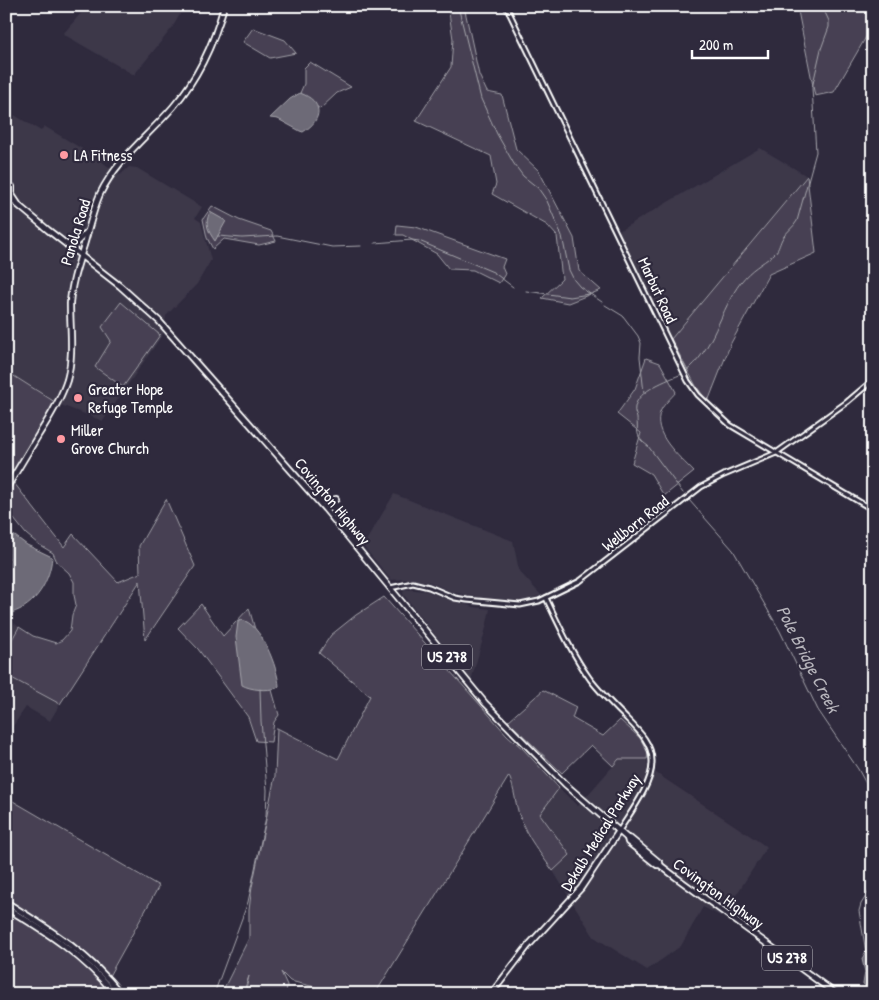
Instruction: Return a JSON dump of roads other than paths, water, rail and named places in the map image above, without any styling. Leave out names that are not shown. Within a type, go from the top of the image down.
[{"type":"main road","name":"Panola Road","points":[[6,489],[63,392],[71,355],[70,302],[74,278],[101,193],[119,164],[173,107],[196,73],[211,46],[224,6]]},
{"type":"main road","points":[[6,188],[12,187],[12,195],[18,202],[18,205]]},
{"type":"main road","name":"Covington Highway","points":[[6,195],[120,286],[159,321],[315,496],[485,703],[565,784],[618,831],[627,838],[632,839],[658,861],[660,865],[836,994]]},
{"type":"main road","points":[[67,245],[77,242],[88,231]]},
{"type":"main road","points":[[315,496],[326,502],[336,499]]},
{"type":"main road","name":"Dekalb Medical Parkway","points":[[491,994],[528,946],[581,888],[618,831]]},
{"type":"main road","points":[[6,902],[74,946],[104,974],[121,994]]},
{"type":"main road","points":[[6,908],[71,950],[101,977],[115,994]]},
{"type":"street","name":"Marbut Road","points":[[506,6],[688,381],[698,395],[730,425],[873,510]]},
{"type":"street","name":"Wellborn Road","points":[[390,588],[418,584],[455,598],[505,605],[528,604],[546,598],[580,581],[701,487],[776,453],[847,402],[873,380]]},
{"type":"street","points":[[767,457],[769,448]]},
{"type":"street","name":"Dekalb Medical Parkway","points":[[546,598],[574,654],[590,679],[642,734],[652,754],[652,768],[649,779],[618,831]]},
{"type":"waterway","points":[[458,6],[481,99],[497,134],[514,164],[523,176],[538,188],[547,201],[562,236],[569,270],[574,280],[580,287],[602,302]]},
{"type":"waterway","name":"Pole Bridge Creek","points":[[685,372],[703,353],[727,304],[741,282],[775,253],[782,239],[797,221],[816,152],[812,88],[821,49],[829,27],[829,21],[822,6]]},
{"type":"waterway","points":[[218,236],[242,238],[277,236],[332,247],[361,246]]},
{"type":"waterway","points":[[375,243],[419,241],[493,272],[513,287]]},
{"type":"waterway","points":[[526,291],[570,297],[589,294]]},
{"type":"waterway","points":[[605,305],[623,316],[638,336],[641,343],[640,357],[644,393]]},
{"type":"waterway","name":"Pole Bridge Creek","points":[[682,374],[647,391],[637,401],[635,410],[639,437],[648,446],[683,493]]},
{"type":"waterway","name":"Pole Bridge Creek","points":[[689,500],[733,550],[780,631],[818,710],[858,769],[870,791],[872,806],[869,831],[873,843]]},
{"type":"waterway","points":[[214,994],[248,902],[266,817],[267,790],[260,689]]},
{"type":"waterway","name":"Pole Bridge Creek","points":[[866,952],[859,911],[861,904],[873,885]]},
{"type":"place","name":"LA Fitness","points":[[64,155]]},
{"type":"place","name":"Greater Hope Refuge Temple","points":[[78,398]]},
{"type":"place","name":"Miller Grove Church","points":[[61,439]]}]
